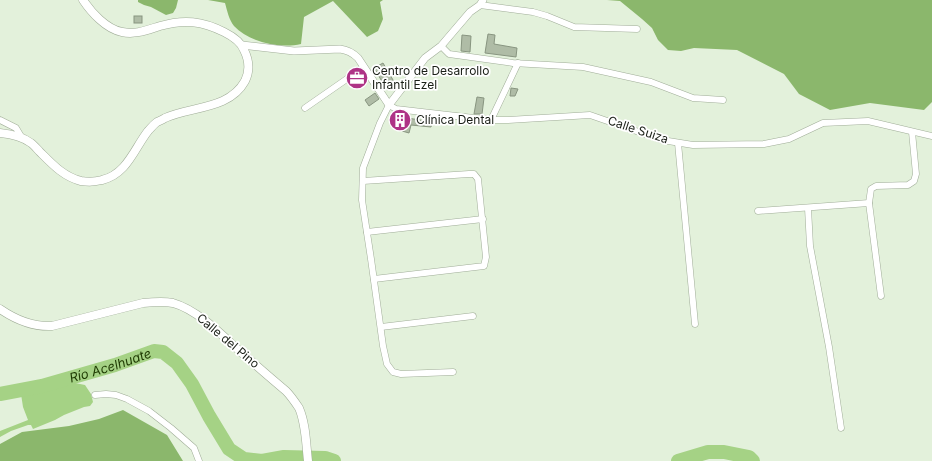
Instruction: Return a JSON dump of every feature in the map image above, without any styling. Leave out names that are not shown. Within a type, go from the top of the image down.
[{"type":"main road","points":[[0,133],[22,138],[31,143],[63,174],[71,178],[90,182],[108,179],[125,166],[146,134],[157,122],[173,114],[220,103],[235,93],[245,81],[248,74],[248,58],[242,45],[234,38],[216,28],[188,22],[174,23],[141,32],[121,32],[115,30],[97,18],[83,0]]},
{"type":"main road","name":"Calle del Pino","points":[[0,309],[22,322],[43,326],[52,326],[143,303],[154,302],[175,304],[193,312],[211,325],[286,391],[293,399],[299,409],[305,432],[308,461]]},
{"type":"street","points":[[453,372],[401,374],[393,372],[387,364],[362,200],[364,168],[380,123],[389,105],[425,58],[441,46],[470,12],[481,2],[533,12],[574,27],[637,28]]},
{"type":"street","points":[[242,45],[294,51],[340,48],[347,50],[358,58],[389,105]]},
{"type":"street","points":[[441,46],[449,54],[518,63],[582,67],[651,82],[693,98],[723,100]]},
{"type":"street","points":[[492,120],[518,63]]},
{"type":"street","points":[[306,108],[364,67]]},
{"type":"street","name":"Calle Suiza","points":[[389,105],[396,109],[492,120],[590,115],[662,140],[693,145],[764,144],[790,139],[823,123],[868,121],[932,136]]},
{"type":"street","points":[[0,120],[16,128],[22,138]]},
{"type":"street","points":[[881,296],[869,203],[871,189],[876,186],[908,185],[914,181],[916,174],[912,132]]},
{"type":"street","points":[[678,143],[695,324]]},
{"type":"street","points":[[363,181],[474,174],[478,179],[483,219],[486,257],[484,266],[374,279]]},
{"type":"street","points":[[758,211],[869,203]]},
{"type":"street","points":[[808,208],[810,246],[841,428]]},
{"type":"street","points":[[367,232],[483,219]]},
{"type":"street","points":[[381,327],[473,316]]},
{"type":"street","points":[[95,395],[116,395],[149,411],[194,448],[199,461]]},
{"type":"shaded area","points":[[138,0],[178,0],[173,13],[166,15],[138,2]]},
{"type":"shaded area","points":[[208,0],[383,0],[380,2],[383,19],[378,31],[367,37],[333,1],[304,17],[301,44],[284,46],[265,43],[240,32],[231,21],[225,3]]},
{"type":"shaded area","points":[[607,0],[932,0],[932,102],[924,110],[870,103],[830,110],[799,94],[784,74],[737,50],[694,48],[681,51],[668,50],[658,40],[652,28],[642,19],[620,1]]},
{"type":"shaded area","points":[[70,382],[85,385],[91,394],[93,402],[90,406],[64,415],[33,429],[31,425],[28,425],[0,437],[0,431],[28,420],[23,407],[21,394],[33,393]]},
{"type":"shaded area","points":[[123,410],[167,435],[183,461],[0,461],[0,444],[22,432],[69,426],[99,419]]},
{"type":"building","points":[[134,16],[142,16],[142,23],[134,23]]},
{"type":"building","points":[[488,34],[495,35],[494,44],[517,48],[516,57],[485,53]]},
{"type":"building","points":[[462,35],[471,36],[470,52],[461,51]]},
{"type":"building","points":[[383,63],[396,85],[387,90],[374,68]]},
{"type":"building","points":[[511,88],[518,89],[515,96],[510,96]]},
{"type":"building","points":[[375,93],[379,99],[369,106],[365,100]]},
{"type":"building","points":[[477,97],[484,98],[482,114],[474,114]]},
{"type":"building","points":[[407,118],[427,121],[432,123],[431,127],[411,125],[409,133],[402,131],[404,120]]},
{"type":"waterway","name":"Río Acelhuate","points":[[0,394],[42,386],[115,365],[154,351],[163,352],[177,363],[192,384],[229,449],[244,459],[262,461]]},
{"type":"waterway","name":"Río Acelhuate","points":[[678,461],[708,452],[724,452],[749,457],[753,461]]},
{"type":"waterway","name":"Río Acelhuate","points":[[262,461],[284,457],[325,458],[334,461]]},
{"type":"place","name":"Centro de Desarrollo Infantil Ezel","points":[[357,78]]},
{"type":"place","name":"Clínica Dental","points":[[400,120]]}]
